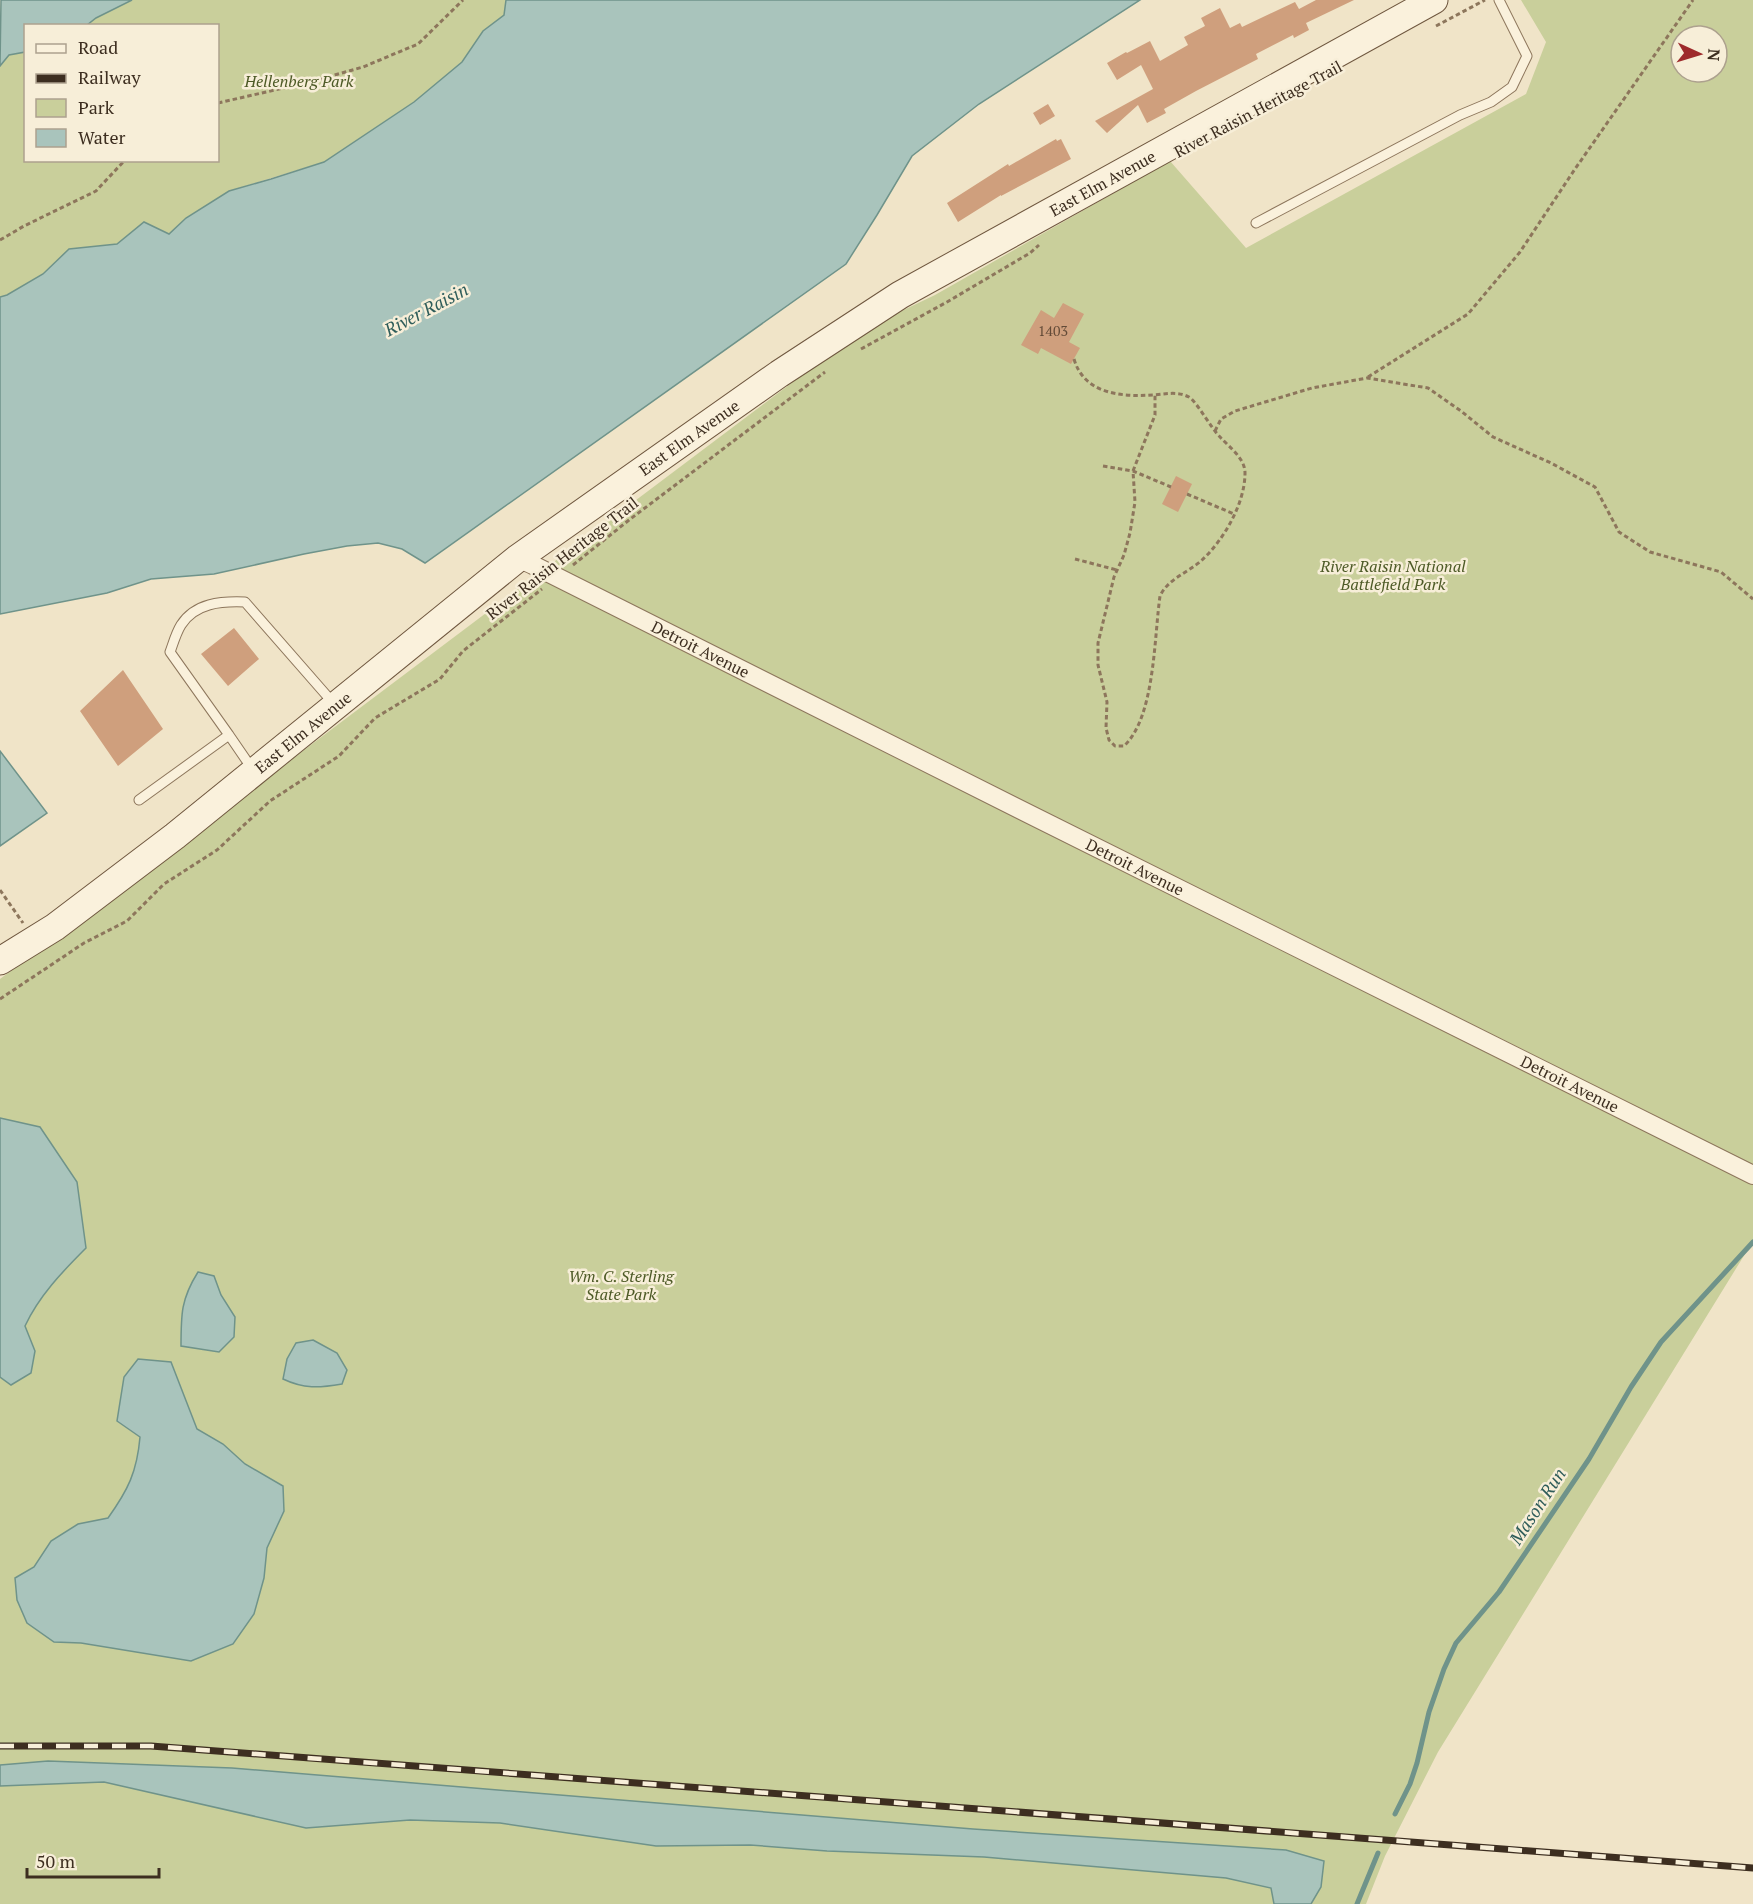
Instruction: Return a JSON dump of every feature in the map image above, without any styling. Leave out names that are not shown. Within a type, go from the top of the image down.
[{"type":"main road","name":"East Elm Avenue","points":[[0,961],[55,927],[109,886],[255,772],[518,558],[779,374],[900,294],[1434,0]]},
{"type":"street","name":"Detroit Avenue","points":[[518,558],[1753,1175]]},
{"type":"lane","points":[[1256,223],[1460,114],[1491,102],[1512,87],[1527,56],[1499,0]]},
{"type":"lane","points":[[255,772],[170,652],[180,626],[194,610],[223,601],[245,602],[336,706]]},
{"type":"lane","points":[[139,800],[229,735]]},
{"type":"path","points":[[219,103],[363,67],[418,45],[463,0]]},
{"type":"path","points":[[1432,28],[1485,0]]},
{"type":"path","points":[[1367,378],[1468,314],[1520,252],[1581,159],[1693,0]]},
{"type":"path","points":[[0,240],[96,191],[123,162]]},
{"type":"path","points":[[854,353],[947,302],[1029,253],[1046,240]]},
{"type":"path","points":[[1074,359],[1083,378],[1097,388],[1132,395],[1182,394],[1192,399],[1215,431],[1244,464],[1244,483],[1227,529],[1201,561],[1164,587],[1160,596],[1150,682],[1139,726],[1124,746],[1115,746],[1109,740],[1106,728],[1107,702],[1098,665],[1098,643],[1133,520],[1135,502],[1133,471],[1155,415],[1155,395]]},
{"type":"path","name":"River Raisin Heritage Trail","points":[[0,999],[84,943],[127,921],[164,884],[217,850],[270,801],[339,756],[375,718],[440,679],[463,651],[629,520],[825,373]]},
{"type":"path","points":[[1215,431],[1221,419],[1235,411],[1312,388],[1367,378],[1428,388],[1493,437],[1551,463],[1595,487],[1619,532],[1634,542],[1650,552],[1721,572],[1753,599]]},
{"type":"path","points":[[1103,466],[1133,471],[1171,487]]},
{"type":"path","points":[[1187,494],[1234,514]]},
{"type":"path","points":[[1076,559],[1117,570]]},
{"type":"path","points":[[0,890],[34,939]]},
{"type":"green space","name":"Hellenberg Park","points":[[132,0],[506,0],[504,15],[483,31],[462,62],[414,102],[324,162],[229,191],[186,218],[169,235],[144,222],[117,244],[69,249],[43,274],[0,297],[0,66],[9,55],[24,52],[24,162],[219,162],[219,24],[88,24]]},
{"type":"green space","name":"Wm. C. Sterling State Park","points":[[1521,0],[1753,0],[1753,1241],[1438,1752],[1385,1856],[1366,1904],[0,1904],[0,979],[838,348],[891,316],[935,295],[1170,161],[1246,248],[1526,94],[1546,42]]},
{"type":"water","points":[[1,0],[132,0],[88,24],[24,24],[24,52],[9,55],[0,66]]},
{"type":"water","name":"River Raisin","points":[[506,0],[1140,0],[979,104],[912,156],[846,264],[425,563],[402,549],[378,543],[347,546],[214,574],[151,579],[107,593],[0,614],[0,297],[43,274],[69,249],[117,244],[144,222],[169,234],[186,218],[229,191],[324,162],[414,102],[462,62],[483,31],[504,15]]},
{"type":"water","points":[[0,751],[47,813],[0,846]]},
{"type":"water","points":[[0,1118],[40,1127],[77,1182],[86,1248],[52,1285],[31,1315],[25,1326],[35,1351],[31,1373],[11,1385],[0,1377]]},
{"type":"water","points":[[198,1272],[214,1276],[221,1295],[235,1317],[234,1337],[219,1352],[181,1346],[183,1307],[188,1290]]},
{"type":"water","points":[[313,1340],[337,1353],[347,1370],[342,1384],[312,1387],[283,1379],[287,1359],[296,1343]]},
{"type":"water","points":[[138,1359],[171,1362],[197,1429],[223,1444],[245,1464],[283,1486],[284,1511],[267,1548],[264,1578],[254,1614],[233,1644],[191,1661],[81,1643],[54,1642],[27,1623],[17,1600],[15,1578],[34,1567],[51,1541],[78,1524],[108,1518],[126,1489],[137,1460],[140,1437],[117,1421],[124,1377]]},
{"type":"water","points":[[48,1761],[232,1768],[973,1829],[1286,1850],[1324,1861],[1321,1887],[1311,1904],[1274,1904],[1271,1888],[1226,1878],[984,1857],[827,1851],[750,1845],[656,1846],[500,1823],[410,1820],[306,1828],[104,1782],[0,1786],[0,1765]]},
{"type":"building","points":[[1316,0],[1354,0],[1306,23],[1309,30],[1294,38],[1293,35],[1256,54],[1258,59],[1164,109],[1166,113],[1147,123],[1138,105],[1107,133],[1095,121],[1153,89],[1141,65],[1117,80],[1107,63],[1126,52],[1150,41],[1160,61],[1188,45],[1184,37],[1205,26],[1201,18],[1220,8],[1230,28],[1240,23],[1242,27],[1295,2],[1299,9]]},
{"type":"building","points":[[1048,104],[1055,116],[1040,125],[1033,113]]},
{"type":"building","points":[[1056,139],[1057,141],[1061,139],[1071,159],[1001,195],[958,222],[947,203],[1008,164],[1009,166]]},
{"type":"building","points":[[1063,303],[1084,314],[1069,342],[1080,348],[1071,364],[1041,348],[1038,354],[1021,345],[1041,310],[1054,318]]},
{"type":"building","points":[[1176,476],[1192,484],[1178,512],[1162,504]]},
{"type":"building","points":[[234,628],[259,659],[228,686],[201,654]]},
{"type":"building","points":[[123,670],[163,729],[118,766],[80,711]]},
{"type":"waterway","name":"Mason Run","points":[[1395,1814],[1410,1784],[1429,1712],[1456,1643],[1499,1592],[1589,1459],[1631,1387],[1661,1342],[1753,1242]]},
{"type":"waterway","name":"Mason Run","points":[[1357,1904],[1378,1853]]},
{"type":"railway","points":[[0,1746],[151,1746],[1753,1868]]},
{"type":"park label","name":"River Raisin National Battlefield Park","points":[[1393,575]]}]
